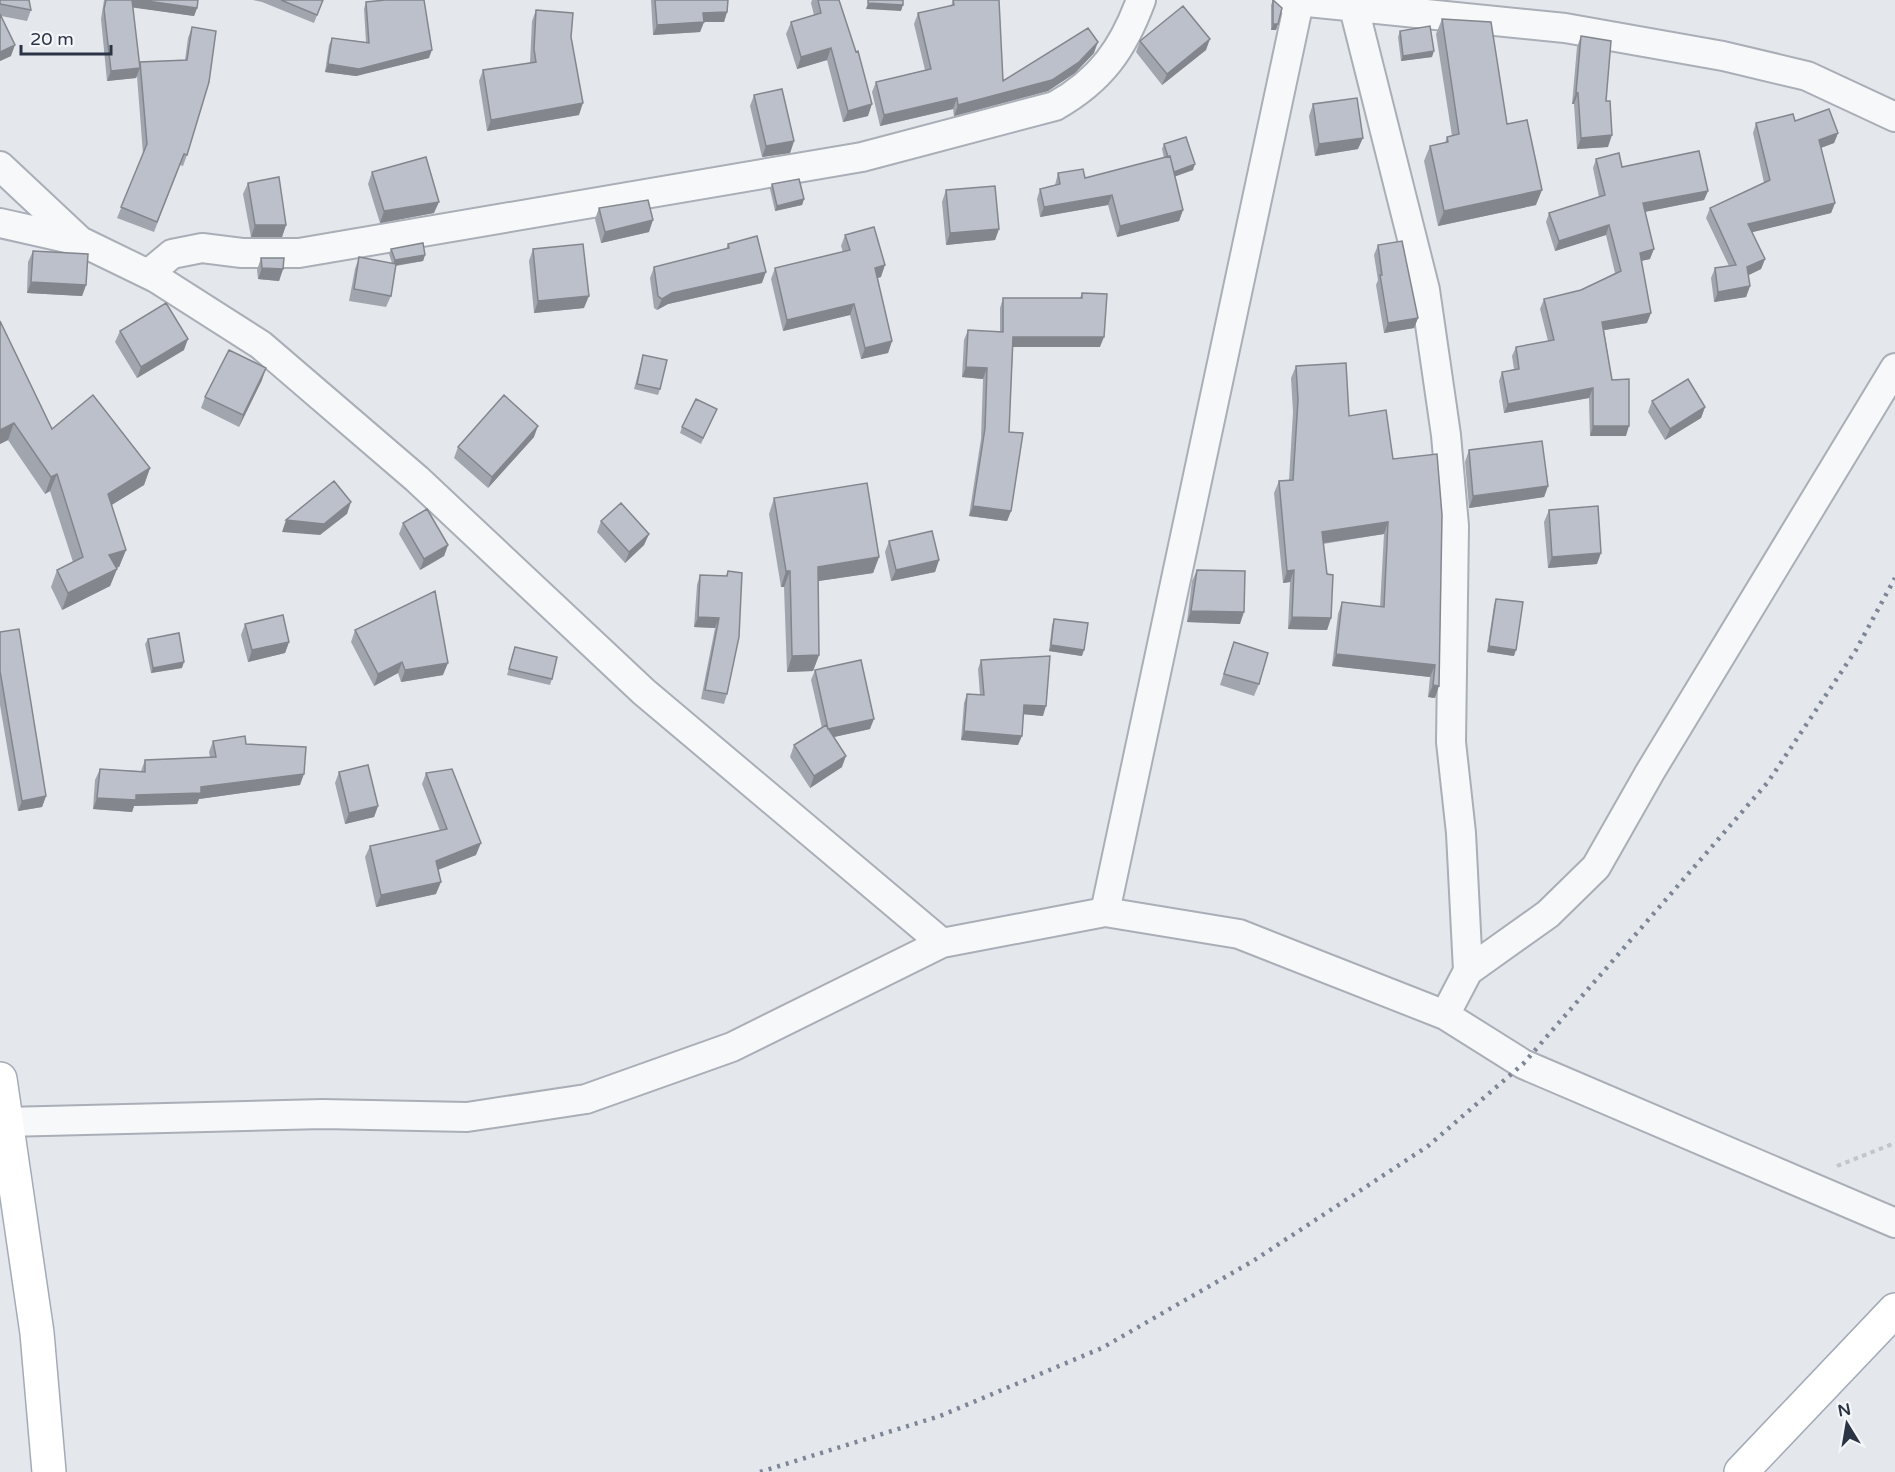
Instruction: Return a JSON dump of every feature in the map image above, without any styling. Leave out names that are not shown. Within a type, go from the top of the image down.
[{"type":"main road","points":[[0,1081],[37,1333],[50,1472]]},
{"type":"main road","points":[[1741,1472],[1895,1310]]},
{"type":"street","points":[[148,274],[172,254],[202,248],[242,253],[299,253],[862,157],[1055,106],[1082,91],[1109,65],[1141,0]]},
{"type":"street","points":[[1106,912],[1294,1],[1353,4],[1565,28],[1723,56],[1807,76],[1895,117]]},
{"type":"street","points":[[1353,4],[1425,290],[1446,435],[1454,526],[1451,742],[1461,832],[1468,971]]},
{"type":"street","points":[[0,166],[80,241]]},
{"type":"street","points":[[0,224],[80,241],[148,274],[261,345],[417,479],[644,692],[942,943]]},
{"type":"street","points":[[1445,1015],[1468,971],[1548,914],[1596,867],[1650,772],[1895,368]]},
{"type":"street","points":[[5,1122],[323,1114],[467,1117],[586,1099],[732,1047],[942,943],[1106,912],[1239,934],[1445,1015],[1523,1064],[1796,1183],[1895,1223]]},
{"type":"path","points":[[1796,1183],[1895,1143]]},
{"type":"building","points":[[0,0],[29,0],[31,10],[0,4]]},
{"type":"building","points":[[106,0],[132,0],[140,68],[111,71],[104,9]]},
{"type":"building","points":[[140,0],[198,0],[197,8]]},
{"type":"building","points":[[281,0],[323,0],[317,15]]},
{"type":"building","points":[[424,0],[432,50],[359,69],[328,64],[332,38],[369,43],[366,2]]},
{"type":"building","points":[[655,0],[728,0],[727,12],[703,13],[704,22],[657,25]]},
{"type":"building","points":[[818,0],[839,0],[856,52],[858,51],[872,104],[848,111],[831,48],[801,57],[791,22],[821,13]]},
{"type":"building","points":[[868,0],[903,0],[903,5],[868,3]]},
{"type":"building","points":[[953,0],[999,0],[1003,81],[1088,28],[1098,42],[1079,62],[1052,80],[958,105],[957,98],[884,115],[876,82],[931,69],[918,13],[954,5]]},
{"type":"building","points":[[1273,0],[1282,8],[1278,24],[1273,24]]},
{"type":"building","points":[[1183,6],[1210,39],[1167,74],[1140,41]]},
{"type":"building","points":[[536,10],[573,13],[571,37],[583,103],[491,120],[483,70],[536,62],[534,49]]},
{"type":"building","points":[[0,14],[15,45],[0,52]]},
{"type":"building","points":[[1442,19],[1491,22],[1507,124],[1527,120],[1542,190],[1444,211],[1430,146],[1448,142],[1447,137],[1459,134]]},
{"type":"building","points":[[1430,26],[1434,51],[1403,56],[1400,31]]},
{"type":"building","points":[[192,27],[216,31],[209,82],[187,155],[184,154],[157,222],[121,207],[147,144],[140,62],[187,60]]},
{"type":"building","points":[[1581,36],[1611,41],[1606,101],[1610,101],[1612,135],[1581,138],[1578,93],[1576,92]]},
{"type":"building","points":[[782,89],[794,141],[766,146],[754,95]]},
{"type":"building","points":[[1357,98],[1363,138],[1319,144],[1313,104]]},
{"type":"building","points":[[1829,109],[1838,133],[1819,140],[1835,203],[1748,224],[1765,259],[1747,267],[1750,286],[1718,292],[1715,268],[1736,265],[1710,208],[1770,180],[1756,123],[1793,114],[1795,121]]},
{"type":"building","points":[[1186,137],[1195,164],[1174,172],[1164,144]]},
{"type":"building","points":[[1699,151],[1708,191],[1643,203],[1654,249],[1640,253],[1651,313],[1602,322],[1612,380],[1629,379],[1629,426],[1593,426],[1593,388],[1508,404],[1502,372],[1519,369],[1516,347],[1554,340],[1544,299],[1581,290],[1621,271],[1609,225],[1559,241],[1549,213],[1605,195],[1596,159],[1619,153],[1622,167]]},
{"type":"building","points":[[1170,156],[1183,210],[1120,226],[1112,195],[1044,207],[1040,189],[1060,184],[1058,173],[1083,169],[1085,178]]},
{"type":"building","points":[[426,157],[439,202],[384,211],[372,172]]},
{"type":"building","points":[[279,177],[286,225],[255,225],[248,183]]},
{"type":"building","points":[[799,179],[804,199],[777,206],[772,184]]},
{"type":"building","points":[[995,186],[999,229],[950,233],[946,190]]},
{"type":"building","points":[[648,200],[653,220],[605,232],[599,208]]},
{"type":"building","points":[[874,227],[885,265],[875,268],[892,341],[865,348],[854,304],[787,320],[775,268],[850,250],[845,235]]},
{"type":"building","points":[[757,236],[766,272],[672,293],[662,299],[658,296],[654,267],[729,248],[728,244]]},
{"type":"building","points":[[1402,241],[1418,318],[1388,323],[1380,275],[1382,275],[1378,245]]},
{"type":"building","points":[[423,243],[425,255],[395,260],[391,249]]},
{"type":"building","points":[[583,244],[589,296],[538,301],[533,249]]},
{"type":"building","points":[[33,251],[88,254],[86,285],[31,282]]},
{"type":"building","points":[[359,257],[396,264],[391,296],[354,289]]},
{"type":"building","points":[[261,258],[284,258],[283,269],[262,268]]},
{"type":"building","points":[[1082,293],[1107,294],[1104,337],[1013,337],[1009,432],[1023,433],[1011,511],[973,506],[985,428],[987,368],[966,367],[968,330],[1003,332],[1003,298],[1082,298]]},
{"type":"building","points":[[166,303],[188,339],[141,367],[120,331]]},
{"type":"building","points":[[0,321],[52,429],[93,395],[150,468],[108,494],[126,550],[109,555],[117,569],[68,593],[57,570],[83,557],[57,474],[51,477],[14,423],[0,430]]},
{"type":"building","points":[[229,350],[266,368],[243,415],[205,397]]},
{"type":"building","points":[[643,355],[667,360],[660,389],[637,384]]},
{"type":"building","points":[[1346,363],[1349,416],[1386,410],[1393,459],[1437,454],[1442,515],[1439,686],[1433,685],[1435,665],[1336,654],[1342,602],[1384,607],[1388,522],[1322,532],[1327,574],[1333,575],[1331,618],[1292,617],[1294,570],[1287,571],[1279,481],[1293,480],[1298,400],[1296,366]]},
{"type":"building","points":[[1688,379],[1705,407],[1670,429],[1652,401]]},
{"type":"building","points":[[504,395],[538,426],[492,477],[458,447]]},
{"type":"building","points":[[696,399],[717,409],[703,438],[682,427]]},
{"type":"building","points":[[1542,441],[1548,486],[1473,496],[1469,450]]},
{"type":"building","points":[[334,481],[351,502],[324,524],[286,520]]},
{"type":"building","points":[[867,483],[879,557],[818,567],[819,655],[792,656],[790,571],[786,571],[774,498]]},
{"type":"building","points":[[621,503],[649,534],[629,552],[601,521]]},
{"type":"building","points":[[1598,506],[1601,553],[1552,557],[1549,510]]},
{"type":"building","points":[[427,509],[448,545],[424,559],[403,523]]},
{"type":"building","points":[[932,531],[939,560],[896,570],[889,541]]},
{"type":"building","points":[[1197,570],[1245,571],[1244,612],[1191,611]]},
{"type":"building","points":[[728,571],[742,573],[739,637],[727,694],[705,690],[719,618],[698,617],[700,575],[727,576]]},
{"type":"building","points":[[435,591],[448,663],[405,670],[402,662],[378,674],[355,630]]},
{"type":"building","points":[[1496,599],[1523,602],[1516,650],[1489,646]]},
{"type":"building","points":[[283,615],[289,642],[252,650],[245,624]]},
{"type":"building","points":[[1054,619],[1088,623],[1084,650],[1051,645]]},
{"type":"building","points":[[19,629],[46,796],[22,801],[0,671],[0,632]]},
{"type":"building","points":[[179,633],[184,662],[153,668],[148,639]]},
{"type":"building","points":[[1234,642],[1268,653],[1259,684],[1224,674]]},
{"type":"building","points":[[515,647],[557,657],[552,679],[509,669]]},
{"type":"building","points":[[1050,656],[1046,706],[1024,705],[1022,736],[964,731],[967,694],[984,695],[981,660]]},
{"type":"building","points":[[861,660],[874,719],[828,729],[815,670]]},
{"type":"building","points":[[826,725],[846,756],[814,776],[794,745]]},
{"type":"building","points":[[245,736],[246,744],[306,747],[304,774],[201,787],[201,793],[136,795],[136,800],[97,798],[100,769],[145,772],[145,760],[216,757],[213,741]]},
{"type":"building","points":[[368,765],[378,806],[349,813],[339,772]]},
{"type":"building","points":[[452,769],[481,843],[436,861],[441,882],[381,895],[370,846],[447,829],[426,773]]},
{"type":"railway","points":[[760,1472],[940,1416],[1102,1348],[1253,1261],[1428,1146],[1523,1064],[1768,782],[1856,650],[1895,578]]}]
